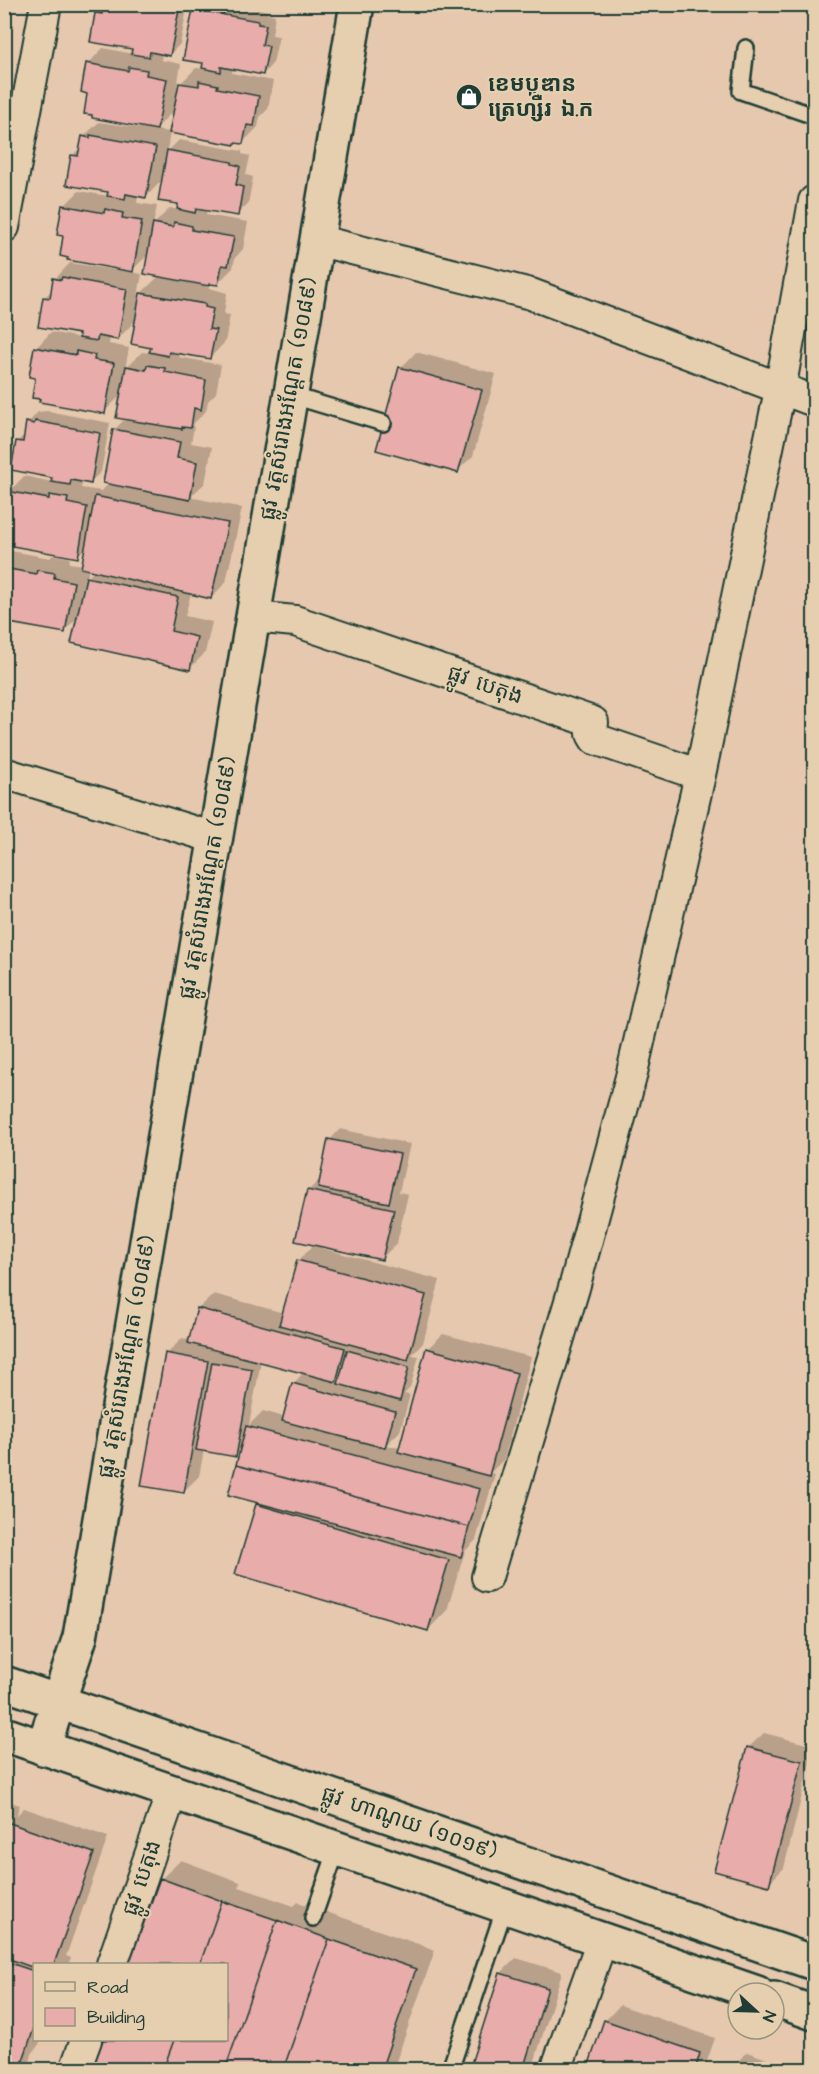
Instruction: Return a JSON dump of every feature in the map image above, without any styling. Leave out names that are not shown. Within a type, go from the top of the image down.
[{"type":"main road","name":"ផ្លូវ វត្តសំរោងអណ្ដែត (១០៨៩)","points":[[42,1748],[80,1637],[357,4]]},
{"type":"main road","name":"ផ្លូវ ហាណូយ (១០១៩)","points":[[4,1683],[814,1963]]},
{"type":"main road","points":[[4,1734],[726,1982]]},
{"type":"main road","points":[[786,2003],[814,2013]]},
{"type":"street","points":[[4,227],[46,4]]},
{"type":"street","points":[[487,1577],[573,1287],[631,1077],[699,775],[780,390],[814,201]]},
{"type":"street","points":[[316,240],[531,294],[814,401]]},
{"type":"street","name":"ផ្លូវ បេតុង","points":[[253,616],[295,621],[593,722],[592,734],[595,740],[699,775]]},
{"type":"street","points":[[4,773],[215,838]]},
{"type":"street","name":"ផ្លូវ បេតុង","points":[[113,1963],[172,1792]]},
{"type":"street","points":[[556,2070],[602,1940]]},
{"type":"street","points":[[75,2070],[86,2041]]},
{"type":"lane","points":[[746,48],[741,91],[814,116]]},
{"type":"lane","points":[[290,395],[383,423]]},
{"type":"lane","points":[[313,1918],[337,1849]]},
{"type":"lane","points":[[450,2070],[506,1907]]},
{"type":"building","points":[[104,4],[180,5],[170,56],[150,52],[149,57],[131,54],[132,49],[90,42],[95,13],[102,14]]},
{"type":"building","points":[[193,9],[258,21],[258,24],[266,25],[262,45],[269,46],[263,75],[221,67],[221,72],[202,68],[203,63],[183,60]]},
{"type":"building","points":[[86,63],[128,71],[129,67],[147,70],[146,75],[167,79],[157,130],[92,118],[92,115],[84,114],[87,94],[81,92]]},
{"type":"building","points":[[199,81],[218,85],[217,88],[259,96],[254,126],[247,125],[243,144],[235,143],[235,145],[169,133],[179,83],[199,86]]},
{"type":"building","points":[[90,135],[156,147],[146,198],[126,194],[125,199],[107,196],[108,192],[66,185],[71,155],[78,156],[82,136],[90,138]]},
{"type":"building","points":[[167,150],[232,162],[240,166],[236,185],[243,187],[238,216],[196,209],[195,213],[177,209],[178,204],[158,201]]},
{"type":"building","points":[[62,205],[104,213],[105,209],[123,213],[122,218],[142,221],[133,272],[67,260],[68,258],[60,256],[63,236],[57,235]]},
{"type":"building","points":[[174,222],[192,226],[192,230],[234,237],[228,266],[222,265],[218,285],[210,284],[209,286],[144,274],[153,223],[173,227]]},
{"type":"building","points":[[62,277],[127,289],[118,340],[98,336],[97,341],[79,338],[79,334],[38,327],[43,297],[50,298],[53,278],[61,280]]},
{"type":"building","points":[[140,293],[205,304],[205,307],[213,309],[209,329],[216,330],[210,359],[169,352],[168,356],[149,352],[151,348],[131,344]]},
{"type":"building","points":[[34,347],[76,355],[76,351],[95,355],[94,360],[114,363],[105,414],[39,402],[40,399],[32,398],[35,378],[29,377]]},
{"type":"building","points":[[147,365],[165,368],[165,372],[206,380],[201,410],[194,408],[191,428],[182,427],[182,429],[116,418],[126,366],[146,370]]},
{"type":"building","points":[[399,367],[482,390],[458,473],[376,450]]},
{"type":"building","points":[[35,421],[100,433],[91,484],[71,480],[70,485],[51,482],[52,478],[11,470],[16,441],[23,442],[26,422],[34,424]]},
{"type":"building","points":[[113,429],[180,442],[177,458],[197,462],[190,500],[103,483]]},
{"type":"building","points":[[7,491],[49,499],[49,495],[68,498],[67,503],[87,507],[78,558],[12,546],[13,543],[5,542],[8,522],[4,521]]},
{"type":"building","points":[[95,496],[228,523],[211,599],[81,568]]},
{"type":"building","points":[[4,568],[36,574],[37,570],[55,573],[54,578],[74,582],[65,633],[4,622]]},
{"type":"building","points":[[86,577],[178,597],[171,631],[197,637],[190,670],[71,643]]},
{"type":"building","points":[[328,1139],[400,1154],[389,1203],[318,1188]]},
{"type":"building","points":[[307,1190],[394,1209],[382,1260],[295,1241]]},
{"type":"building","points":[[297,1260],[426,1295],[408,1360],[279,1325]]},
{"type":"building","points":[[197,1308],[345,1348],[336,1382],[188,1343]]},
{"type":"building","points":[[426,1348],[517,1373],[489,1476],[398,1452]]},
{"type":"building","points":[[347,1350],[409,1367],[400,1401],[338,1384]]},
{"type":"building","points":[[165,1353],[208,1361],[184,1493],[141,1486]]},
{"type":"building","points":[[212,1362],[252,1369],[236,1457],[196,1450]]},
{"type":"building","points":[[292,1383],[395,1411],[385,1448],[282,1421]]},
{"type":"building","points":[[246,1426],[480,1489],[469,1527],[236,1465]]},
{"type":"building","points":[[236,1465],[469,1527],[461,1557],[228,1495]]},
{"type":"building","points":[[256,1504],[449,1560],[428,1631],[235,1574]]},
{"type":"building","points":[[747,1747],[802,1761],[769,1886],[714,1871]]},
{"type":"building","points":[[7,1822],[94,1853],[54,1963],[33,1963],[33,1968],[4,1957],[4,1831]]},
{"type":"building","points":[[160,1878],[222,1901],[200,1963],[129,1963]]},
{"type":"building","points":[[222,1901],[277,1920],[225,2070],[163,2070],[174,2041],[228,2041],[228,1963],[200,1963]]},
{"type":"building","points":[[277,1920],[329,1939],[283,2070],[225,2070]]},
{"type":"building","points":[[329,1939],[416,1969],[381,2070],[283,2070]]},
{"type":"building","points":[[4,1961],[33,1971],[33,2031],[20,2069],[4,2064]]},
{"type":"building","points":[[500,1973],[548,1988],[523,2070],[469,2070]]},
{"type":"building","points":[[604,2020],[700,2053],[695,2070],[587,2070]]},
{"type":"building","points":[[103,2041],[174,2041],[163,2070],[92,2070]]},
{"type":"place","name":"ខេមបូឌាន ត្រេហ្សឺរ ឯ.ក","points":[[469,97]]}]
